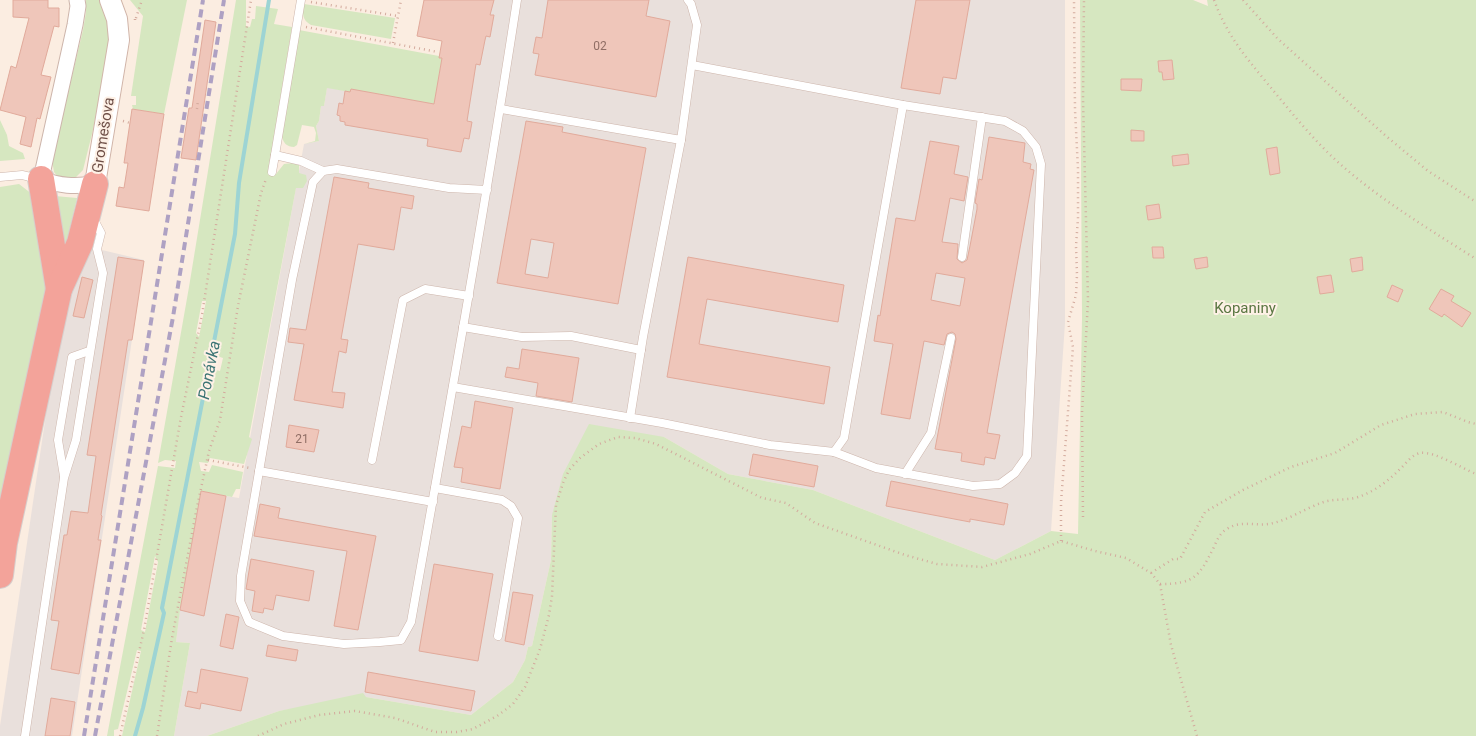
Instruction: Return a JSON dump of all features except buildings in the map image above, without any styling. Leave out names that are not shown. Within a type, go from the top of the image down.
[{"type":"highway","points":[[41,180],[59,289]]},
{"type":"highway","points":[[0,574],[4,543],[59,289],[80,243],[92,196]]},
{"type":"street","points":[[41,180],[75,25],[77,0]]},
{"type":"street","name":"Gromešova","points":[[41,180],[56,185],[74,187],[92,196],[119,40],[118,19],[110,0]]},
{"type":"lane","points":[[272,172],[301,0]]},
{"type":"lane","points":[[322,171],[312,182],[293,271],[241,576],[240,601],[249,622],[283,636],[344,644],[401,640],[411,622],[433,502],[501,109],[517,0]]},
{"type":"lane","points":[[630,418],[681,140],[692,65],[697,25],[688,0]]},
{"type":"lane","points":[[453,388],[630,418],[770,445],[834,452],[876,468],[973,486],[1000,484],[1015,473],[1027,456],[1041,164],[1036,147],[1022,131],[1004,121],[903,105],[692,65]]},
{"type":"lane","points":[[834,452],[844,438],[903,105]]},
{"type":"lane","points":[[501,109],[681,140]]},
{"type":"lane","points":[[962,257],[982,117]]},
{"type":"lane","points":[[275,155],[301,161],[322,171],[337,169],[449,188],[487,190]]},
{"type":"lane","points":[[0,177],[22,175],[41,180]]},
{"type":"lane","points":[[25,736],[64,478],[76,440],[89,350],[103,273],[97,249],[101,233],[92,196]]},
{"type":"lane","points":[[372,460],[402,300],[425,289],[469,296]]},
{"type":"lane","points":[[463,327],[522,338],[571,336],[641,350]]},
{"type":"lane","points":[[905,474],[930,433],[951,338]]},
{"type":"lane","points":[[64,478],[58,440],[72,357],[89,350]]},
{"type":"lane","points":[[259,471],[433,502]]},
{"type":"lane","points":[[435,488],[502,500],[511,506],[518,518],[498,636]]},
{"type":"path","points":[[132,15],[136,21],[142,0]]},
{"type":"path","points":[[120,736],[144,630],[181,417],[202,315],[251,0]]},
{"type":"path","points":[[301,0],[398,16]]},
{"type":"path","points":[[393,43],[401,0]]},
{"type":"path","points":[[1061,541],[1061,502],[1073,347],[1068,322],[1076,295],[1077,276],[1078,170],[1075,110],[1074,0]]},
{"type":"path","points":[[1083,518],[1082,412],[1088,300],[1083,99],[1084,0]]},
{"type":"path","points":[[1214,0],[1235,44],[1297,120],[1339,162],[1390,203],[1476,259]]},
{"type":"path","points":[[1243,0],[1278,39],[1386,136],[1428,172],[1476,202]]},
{"type":"path","points":[[297,25],[438,52]]},
{"type":"path","points":[[197,109],[198,100]]},
{"type":"path","points":[[123,121],[130,123]]},
{"type":"path","points":[[157,736],[171,646],[196,512],[208,460],[220,420],[238,306],[261,193],[265,180],[272,172]]},
{"type":"path","points":[[1151,573],[1172,559],[1180,559],[1205,512],[1243,490],[1291,467],[1335,453],[1381,425],[1415,414],[1443,412],[1476,424]]},
{"type":"path","points":[[258,736],[284,724],[319,715],[355,711],[395,718],[435,732],[457,732],[473,729],[497,716],[512,704],[525,687],[540,649],[549,615],[552,596],[556,505],[569,470],[580,458],[599,444],[618,438],[635,438],[656,444],[762,498],[786,503],[815,523],[905,555],[937,564],[982,567],[1030,554],[1061,541],[1126,558],[1151,573],[1160,584],[1171,645],[1197,736]]},
{"type":"path","points":[[1160,584],[1180,584],[1193,579],[1205,565],[1218,538],[1227,528],[1238,523],[1269,524],[1322,502],[1358,497],[1379,487],[1411,458],[1420,454],[1435,454],[1476,474]]},
{"type":"path","points":[[208,460],[244,467]]},
{"type":"shaded area","points":[[424,0],[1065,0],[1065,323],[1051,531],[995,560],[813,490],[728,474],[664,437],[552,515],[551,560],[532,646],[528,647],[525,660],[513,682],[471,715],[366,697],[279,711],[207,736],[174,736],[190,643],[176,642],[201,492],[239,498],[304,144],[319,141],[316,126],[319,121],[321,106],[324,106],[327,87],[350,92],[351,89],[439,58],[442,41],[417,36]]},
{"type":"shaded area","points":[[85,246],[144,260],[72,736],[0,736],[62,306]]},
{"type":"green space","points":[[86,0],[99,0],[109,29],[108,47],[93,130],[83,170],[76,177],[70,179],[58,177],[54,172],[52,160],[83,30]]},
{"type":"green space","points":[[130,0],[187,0],[164,114],[133,109],[132,105],[136,105],[136,96],[131,96],[143,16]]},
{"type":"green space","points":[[236,0],[246,0],[246,26],[250,27],[252,19],[255,19],[256,6],[278,9],[274,24],[292,27],[268,173],[276,174],[284,164],[292,163],[299,165],[299,173],[306,175],[307,181],[303,188],[296,188],[249,437],[252,439],[244,464],[210,458],[208,463],[199,462],[201,471],[209,472],[212,465],[243,472],[240,489],[236,489],[232,497],[201,491],[176,642],[190,643],[174,736],[122,736],[141,651],[137,650],[118,729],[114,730],[114,736],[107,736],[158,466],[175,468],[176,461],[165,460],[158,463]],"holes":[[[202,301],[206,301],[199,337],[196,333]],[[214,355],[223,358],[220,371],[211,369]],[[155,556],[158,562],[145,632],[141,630]]]},
{"type":"green space","name":"Kopaniny","points":[[1080,0],[1193,0],[1208,6],[1207,0],[1476,0],[1476,736],[207,736],[279,711],[363,693],[366,697],[471,715],[513,682],[525,660],[528,647],[532,646],[551,560],[552,515],[563,474],[589,424],[664,437],[728,474],[813,490],[995,560],[1051,531],[1078,534],[1082,318]]},
{"type":"green space","points":[[304,4],[395,18],[391,39],[311,25],[303,16]]},
{"type":"green space","points":[[299,30],[439,56],[439,58],[442,58],[434,104],[351,89],[350,92],[327,88],[324,106],[321,106],[319,121],[316,126],[319,141],[304,144],[315,141],[316,133],[314,127],[302,125],[297,145],[292,147],[287,145],[284,143],[282,136]]},
{"type":"green space","points":[[0,120],[7,135],[9,146],[23,153],[25,159],[0,161]]},
{"type":"green space","points":[[19,184],[37,198],[50,278],[0,518],[0,187]]},
{"type":"green space","points":[[55,196],[77,198],[64,252]]},
{"type":"waterway","name":"Ponávka","points":[[135,736],[164,613],[162,608],[235,234],[239,183],[269,0]]},
{"type":"railway","points":[[84,736],[203,0]]},
{"type":"railway","points":[[95,736],[173,317],[224,0]]}]
